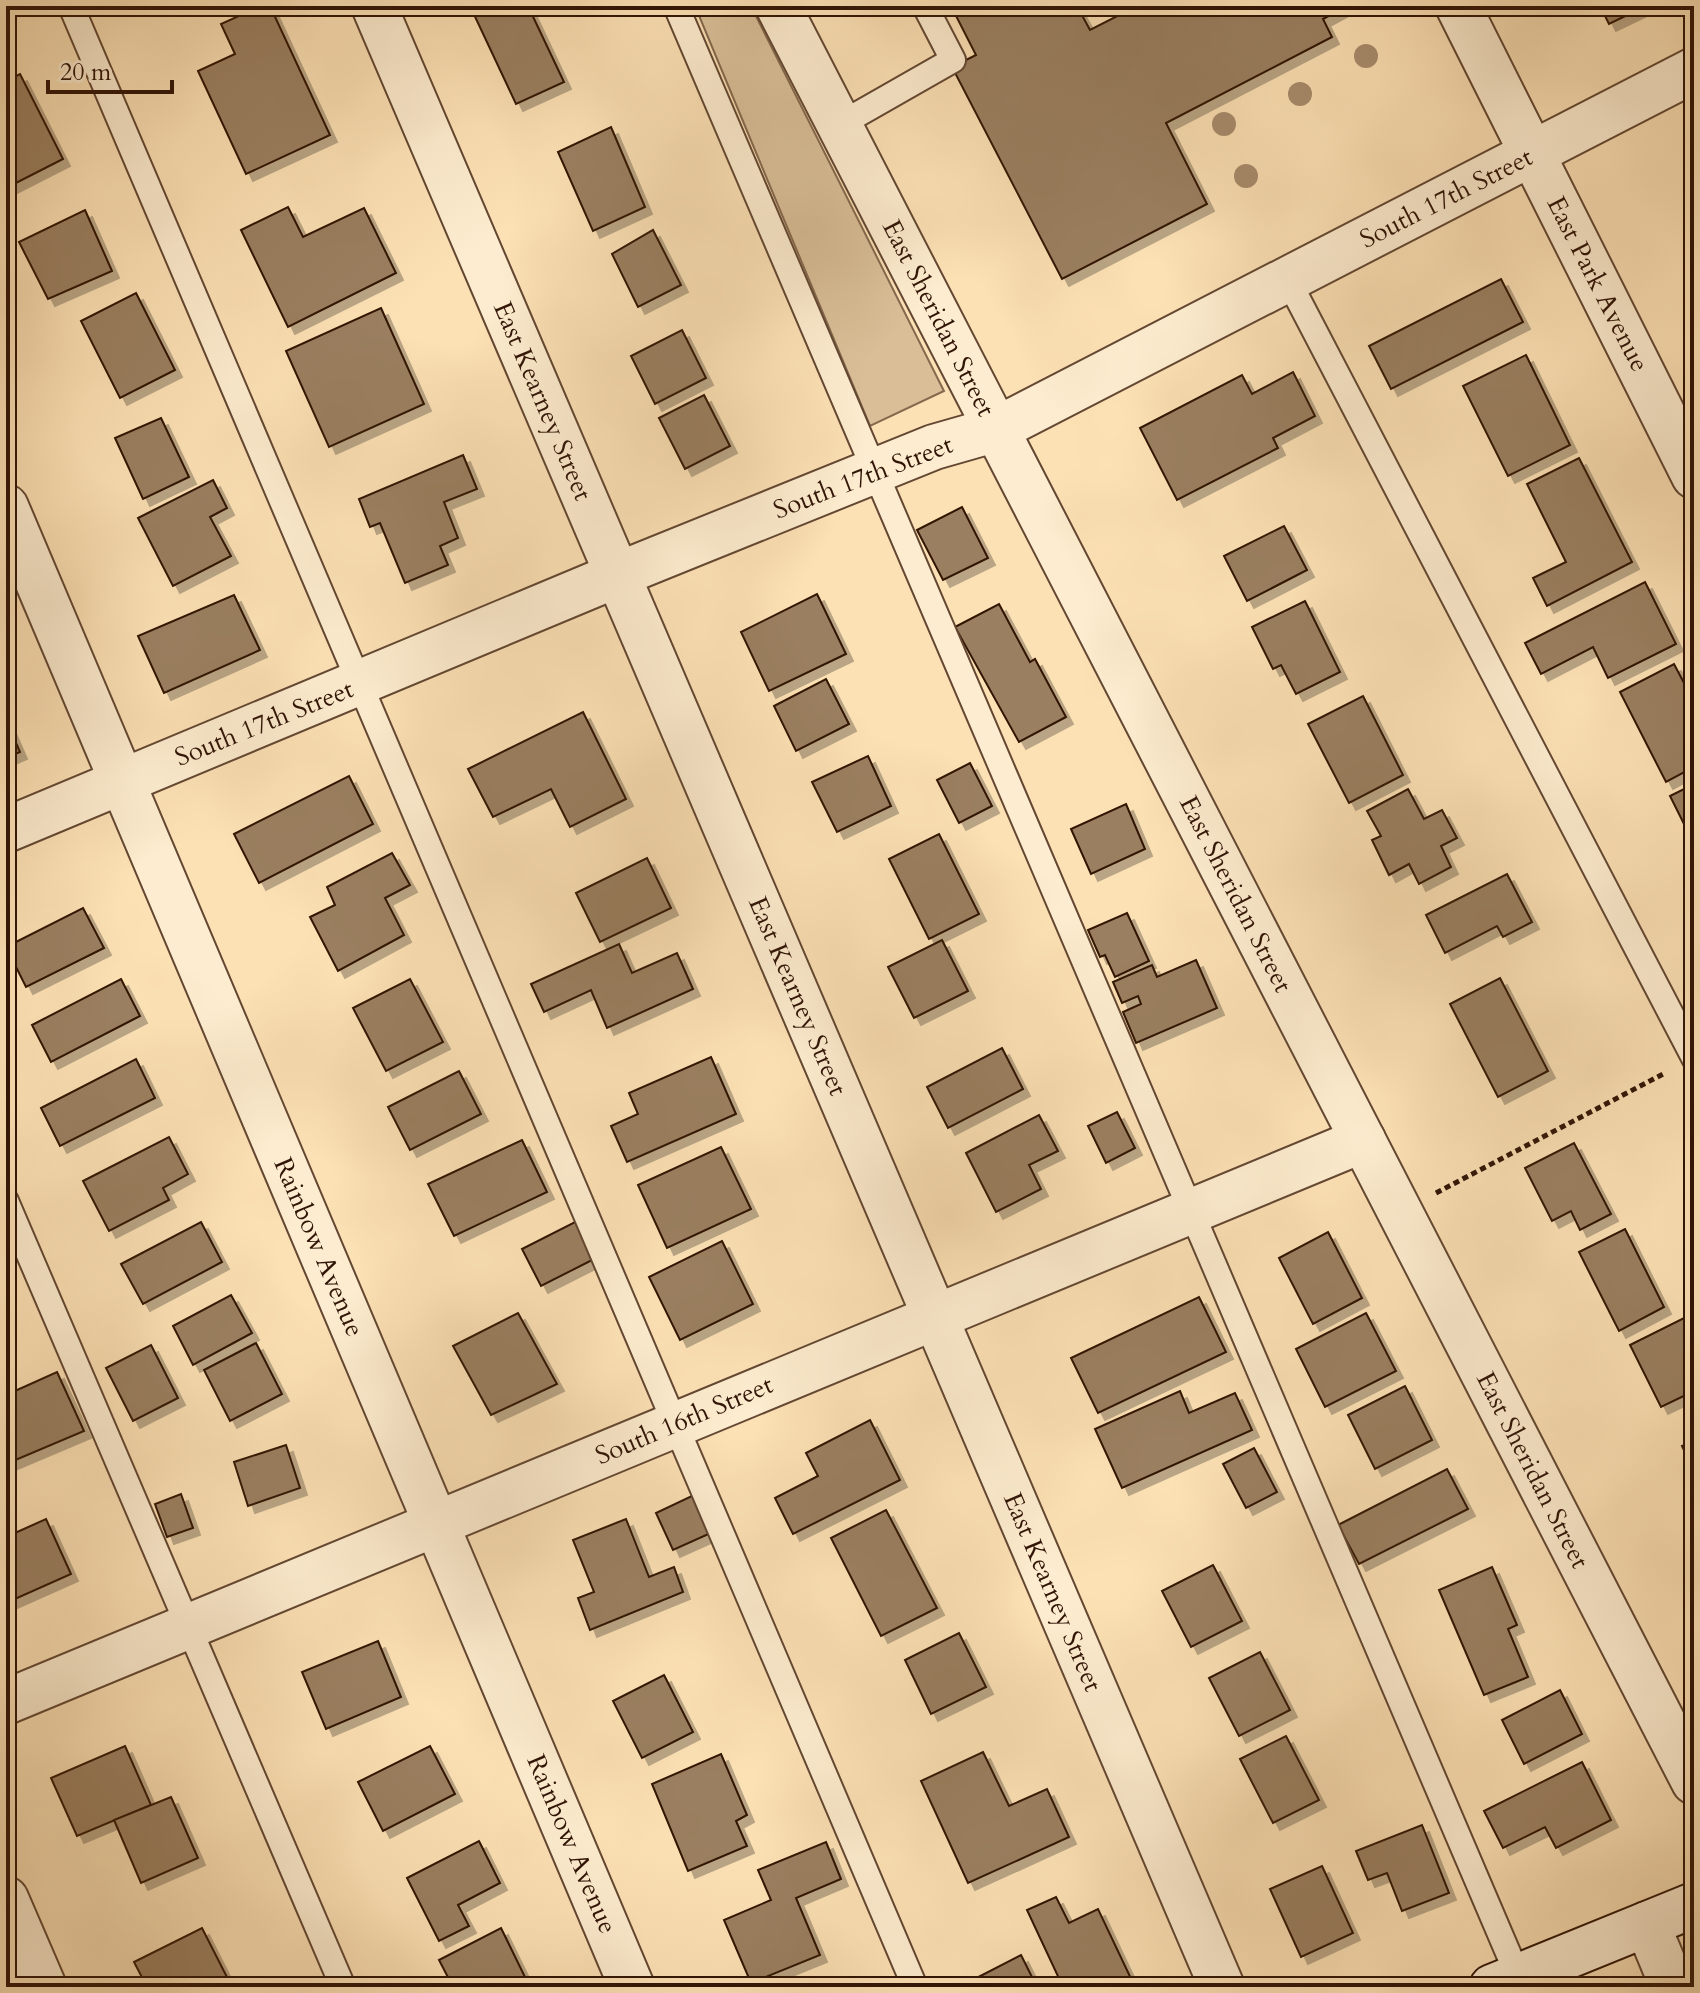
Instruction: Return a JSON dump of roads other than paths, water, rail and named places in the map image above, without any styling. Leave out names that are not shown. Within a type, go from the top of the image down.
[{"type":"street","name":"East Kearney Street","points":[[374,6],[1222,1987]]},
{"type":"street","name":"East Sheridan Street","points":[[778,6],[1694,1782]]},
{"type":"street","name":"East Park Avenue","points":[[1458,6],[1694,476]]},
{"type":"street","name":"South 17th Street","points":[[6,830],[876,470],[934,447],[997,429],[1694,70]]},
{"type":"street","name":"Rainbow Avenue","points":[[6,507],[632,1987]]},
{"type":"street","name":"South 16th Street","points":[[6,1702],[934,1315],[1363,1140]]},
{"type":"street","points":[[6,1899],[44,1987]]},
{"type":"street","points":[[1505,1982],[1694,1905]]},
{"type":"street","points":[[1647,1924],[1673,1987]]},
{"type":"lane","points":[[71,6],[915,1987]]},
{"type":"lane","points":[[676,6],[1189,1211],[1505,1982]]},
{"type":"lane","points":[[839,125],[953,60],[925,6]]},
{"type":"lane","points":[[1288,280],[1694,1058]]},
{"type":"lane","points":[[6,1201],[343,1987]]}]
